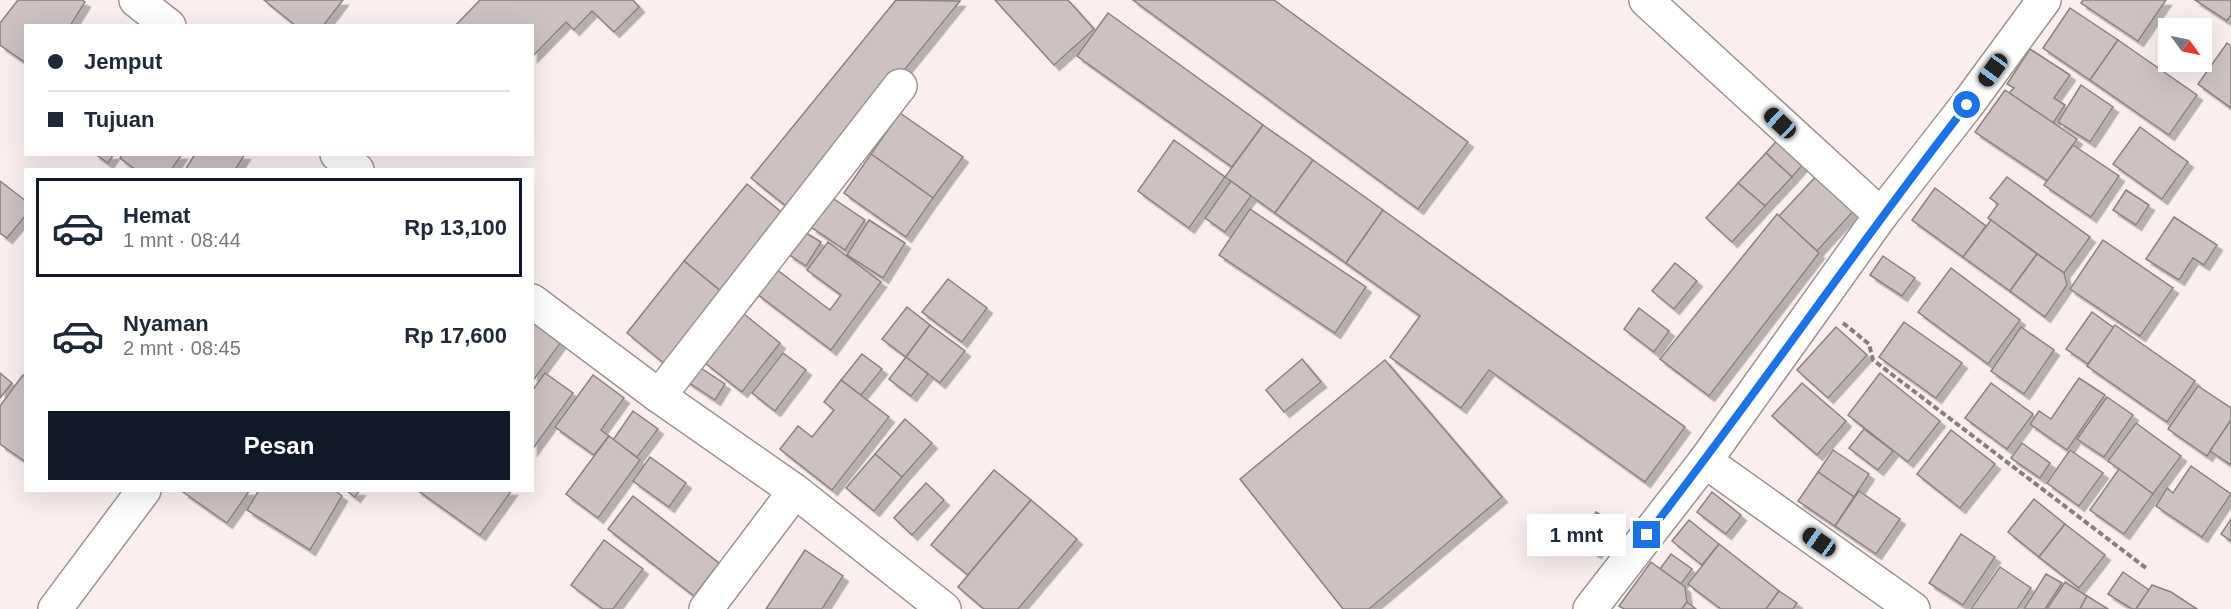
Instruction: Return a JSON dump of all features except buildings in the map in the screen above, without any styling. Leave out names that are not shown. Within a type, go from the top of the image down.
[{"type":"street","points":[[136,0],[166,24]]},
{"type":"street","points":[[1646,0],[1881,215]]},
{"type":"street","points":[[1590,609],[1705,461],[1881,215],[1967,105],[2044,0]]},
{"type":"street","points":[[659,396],[900,86]]},
{"type":"street","points":[[340,156],[354,168]]},
{"type":"street","points":[[534,302],[659,396],[795,491],[944,609]]},
{"type":"street","points":[[1705,461],[1913,609]]},
{"type":"street","points":[[706,609],[795,491]]},
{"type":"street","points":[[54,609],[142,492]]},
{"type":"path","points":[[1818,304],[1869,344],[1873,360],[2146,568]]},
{"type":"route","points":[[1647,535],[1705,461],[1881,215],[1967,105]]}]
